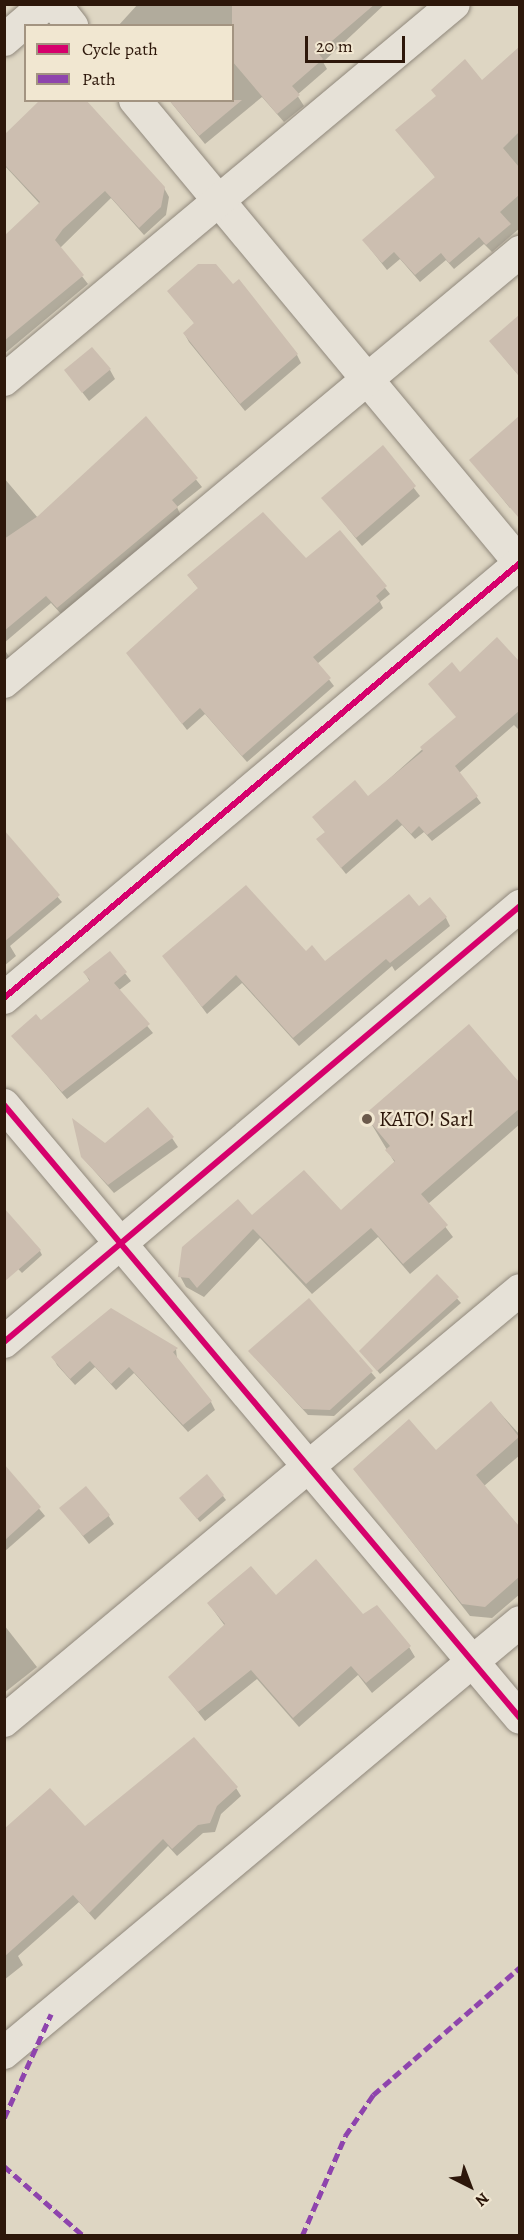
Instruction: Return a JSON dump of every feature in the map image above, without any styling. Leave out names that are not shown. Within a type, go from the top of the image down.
[{"type":"street","points":[[4,40],[46,4]]},
{"type":"street","points":[[55,4],[70,24]]},
{"type":"street","points":[[4,380],[454,4]]},
{"type":"street","points":[[4,998],[519,563],[137,102]]},
{"type":"street","points":[[4,682],[369,381],[519,252]]},
{"type":"street","points":[[4,1342],[519,906]]},
{"type":"street","points":[[4,1105],[519,1718]]},
{"type":"street","points":[[4,1721],[519,1290]]},
{"type":"street","points":[[4,2053],[519,1622]]},
{"type":"building","points":[[232,4],[375,4],[318,53],[323,59],[292,86],[300,95],[277,114],[234,63],[234,24],[232,24]]},
{"type":"building","points":[[519,47],[519,132],[503,148],[519,167],[519,195],[500,212],[511,224],[486,245],[479,237],[449,263],[441,253],[415,275],[394,252],[382,263],[362,240],[435,177],[395,130],[436,96],[431,90],[465,59],[482,80]]},
{"type":"building","points":[[242,100],[199,136],[171,102]]},
{"type":"building","points":[[38,102],[88,102],[165,187],[161,207],[139,228],[105,191],[63,229],[55,240],[84,275],[4,341],[4,236],[40,202],[4,164],[4,135]]},
{"type":"building","points":[[198,264],[216,264],[233,284],[239,279],[298,354],[240,404],[183,333],[194,323],[167,291]]},
{"type":"building","points":[[519,315],[519,376],[489,341]]},
{"type":"building","points":[[92,347],[111,369],[82,393],[64,370]]},
{"type":"building","points":[[146,416],[198,478],[172,500],[178,507],[57,608],[46,596],[4,631],[4,539],[38,516]]},
{"type":"building","points":[[519,416],[519,518],[469,460]]},
{"type":"building","points":[[383,445],[416,486],[356,538],[321,498]]},
{"type":"building","points":[[263,512],[306,558],[340,530],[387,586],[376,596],[380,601],[313,657],[331,678],[242,756],[200,708],[182,724],[126,653],[198,588],[187,575]]},
{"type":"building","points":[[497,637],[519,661],[519,711],[455,766],[478,796],[427,835],[419,826],[411,834],[397,819],[341,868],[316,839],[325,832],[312,817],[355,780],[368,796],[423,751],[420,747],[456,717],[428,684],[452,662],[460,672]]},
{"type":"building","points":[[4,830],[60,895],[4,942]]},
{"type":"building","points":[[246,885],[306,951],[312,945],[325,961],[409,894],[419,906],[430,897],[447,917],[390,963],[386,959],[293,1038],[236,975],[202,1007],[162,956]]},
{"type":"building","points":[[110,951],[127,972],[114,983],[150,1024],[62,1092],[11,1036],[36,1014],[41,1020],[90,980],[83,972]]},
{"type":"building","points":[[469,1024],[519,1082],[519,1109],[421,1194],[448,1225],[403,1264],[371,1228],[306,1284],[253,1229],[197,1288],[189,1278],[178,1277],[182,1247],[238,1199],[252,1215],[304,1170],[341,1210],[395,1161],[385,1150],[390,1146],[364,1115]]},
{"type":"building","points":[[148,1107],[174,1137],[108,1185],[81,1157],[72,1118],[105,1143]]},
{"type":"building","points":[[4,1208],[41,1250],[4,1282]]},
{"type":"building","points":[[437,1274],[459,1297],[377,1371],[359,1351]]},
{"type":"building","points":[[309,1298],[373,1371],[330,1410],[303,1409],[248,1351]]},
{"type":"building","points":[[111,1308],[178,1348],[173,1352],[212,1401],[183,1425],[129,1367],[111,1384],[90,1361],[70,1379],[51,1357]]},
{"type":"building","points":[[491,1401],[519,1437],[476,1475],[519,1526],[519,1577],[485,1607],[462,1604],[353,1469],[409,1419],[436,1450]]},
{"type":"building","points":[[4,1464],[41,1507],[4,1541]]},
{"type":"building","points":[[207,1474],[224,1495],[197,1519],[179,1498]]},
{"type":"building","points":[[86,1486],[110,1515],[83,1536],[59,1508]]},
{"type":"building","points":[[316,1559],[363,1614],[377,1605],[411,1646],[366,1683],[351,1666],[293,1718],[251,1670],[198,1712],[168,1677],[225,1624],[207,1603],[251,1566],[276,1595]]},
{"type":"building","points":[[194,1737],[238,1787],[217,1806],[210,1823],[198,1825],[172,1849],[163,1839],[89,1913],[73,1895],[4,1957],[4,1829],[50,1788],[85,1826]]},
{"type":"marked path","points":[[302,2236],[345,2136],[373,2095],[520,1967]]},
{"type":"marked path","points":[[4,2118],[51,2014]]},
{"type":"marked path","points":[[4,2166],[84,2236]]},
{"type":"cycle path","points":[[4,998],[520,563]]},
{"type":"cycle path","points":[[4,1342],[520,906]]},
{"type":"cycle path","points":[[4,1105],[520,1718]]},
{"type":"place","name":"KATO! Sarl","points":[[367,1119]]}]
